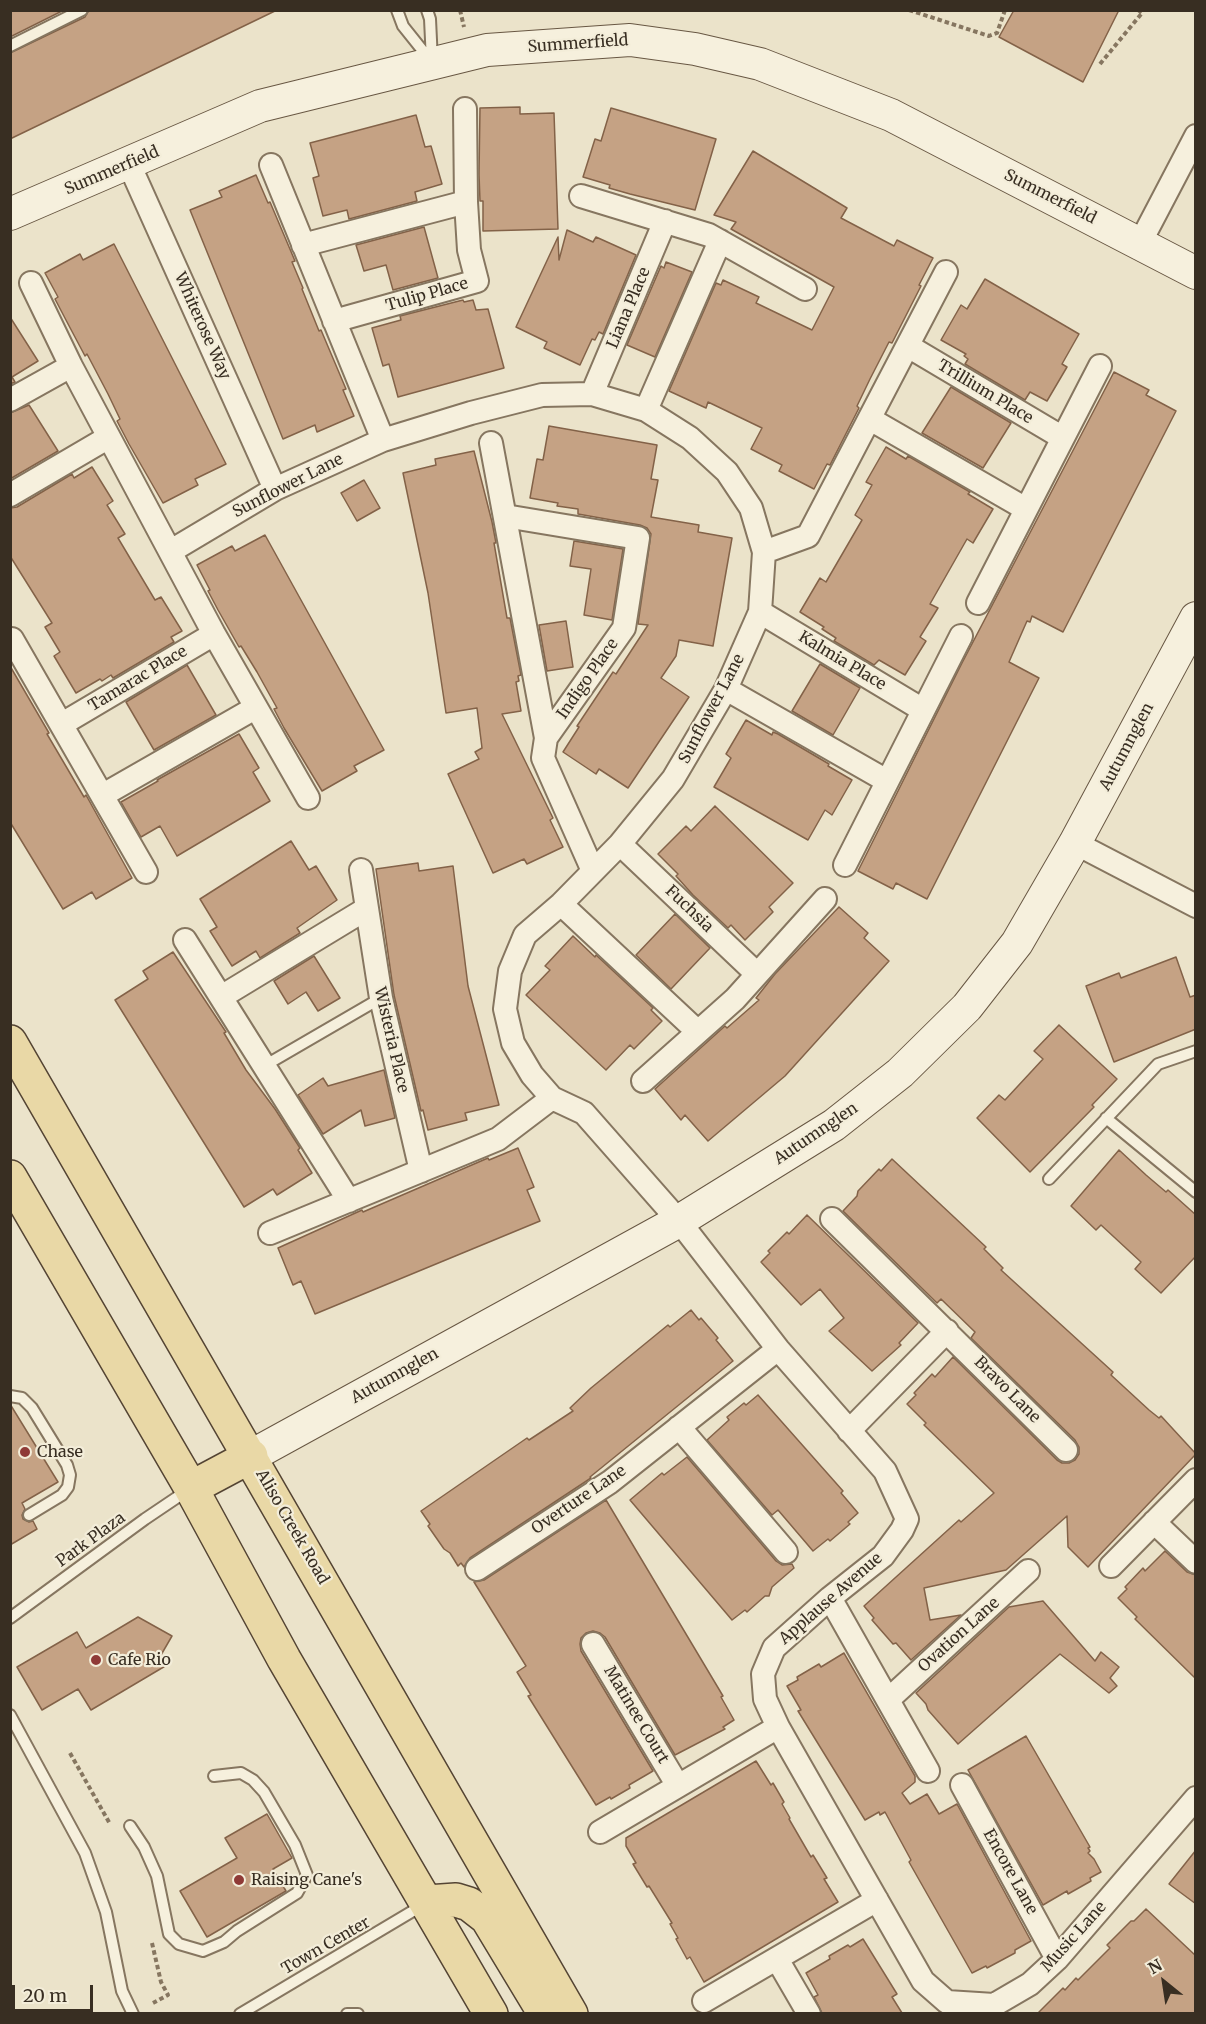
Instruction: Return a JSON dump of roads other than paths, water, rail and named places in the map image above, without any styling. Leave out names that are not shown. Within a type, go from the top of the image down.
[{"type":"main road","name":"Aliso Creek Road","points":[[14,1055],[251,1456],[571,2013]]},
{"type":"main road","points":[[10,1177],[191,1488],[284,1659],[491,2013]]},
{"type":"main road","points":[[191,1488],[251,1456]]},
{"type":"main road","points":[[427,1902],[456,1900],[470,1904],[487,1918],[545,2013]]},
{"type":"street","name":"Summerfield","points":[[10,214],[260,106],[487,50],[630,40],[695,49],[760,64],[891,115],[1196,273]]},
{"type":"street","name":"Tulip Place","points":[[334,321],[477,281],[469,250],[465,109]]},
{"type":"street","points":[[1140,243],[1196,136]]},
{"type":"street","name":"Whiterose Way","points":[[129,164],[275,489]]},
{"type":"street","points":[[271,165],[383,440]]},
{"type":"street","points":[[581,196],[709,235],[805,289]]},
{"type":"street","points":[[303,245],[466,202]]},
{"type":"street","name":"Liana Place","points":[[592,394],[665,221]]},
{"type":"street","points":[[646,410],[720,241]]},
{"type":"street","points":[[764,552],[808,536],[946,272]]},
{"type":"street","points":[[31,283],[71,366],[214,634],[308,798]]},
{"type":"street","name":"Trillium Place","points":[[908,346],[1063,438]]},
{"type":"street","points":[[10,400],[71,366]]},
{"type":"street","points":[[978,603],[1100,366]]},
{"type":"street","name":"Sunflower Lane","points":[[171,550],[275,489],[383,440],[471,413],[542,395],[592,394],[646,410],[690,438],[727,472],[751,508],[764,552],[760,612],[726,689],[673,779],[621,844],[561,904],[525,935],[510,971],[504,1009],[513,1043],[532,1075],[552,1098],[584,1113],[680,1221]]},
{"type":"street","points":[[870,418],[1026,509]]},
{"type":"street","points":[[10,495],[109,436]]},
{"type":"street","name":"Indigo Place","points":[[491,443],[546,738],[543,758],[593,871]]},
{"type":"street","name":"Indigo Place","points":[[505,516],[638,538],[624,628],[546,738]]},
{"type":"street","name":"Kalmia Place","points":[[760,612],[923,710]]},
{"type":"street","name":"Autumnglen","points":[[251,1456],[680,1221],[834,1125],[900,1073],[967,1007],[1017,943],[1075,843],[1196,618]]},
{"type":"street","name":"Tamarac Place","points":[[62,724],[214,634]]},
{"type":"street","points":[[844,865],[961,636]]},
{"type":"street","points":[[12,639],[146,872]]},
{"type":"street","points":[[726,689],[887,781]]},
{"type":"street","points":[[103,795],[255,708]]},
{"type":"street","points":[[1075,843],[1196,906]]},
{"type":"street","name":"Fuchsia","points":[[621,844],[757,974]]},
{"type":"street","name":"Wisteria Place","points":[[361,870],[381,998],[422,1171]]},
{"type":"street","points":[[643,1081],[735,999],[825,899]]},
{"type":"street","points":[[561,904],[698,1032]]},
{"type":"street","points":[[221,997],[366,909]]},
{"type":"street","points":[[185,940],[349,1201]]},
{"type":"street","points":[[270,1233],[498,1139],[552,1098]]},
{"type":"street","name":"Bravo Lane","points":[[832,1219],[1066,1450]]},
{"type":"street","name":"Applause Avenue","points":[[680,1221],[778,1349],[885,1471],[907,1519],[883,1556],[830,1598],[774,1648],[763,1674],[765,1699],[778,1727],[923,1981]]},
{"type":"street","points":[[849,1431],[947,1331]]},
{"type":"street","name":"Overture Lane","points":[[477,1569],[609,1482],[778,1349]]},
{"type":"street","points":[[679,1427],[786,1552]]},
{"type":"street","points":[[1111,1566],[1196,1480]]},
{"type":"street","points":[[1155,1522],[1196,1562]]},
{"type":"street","name":"Ovation Lane","points":[[889,1700],[1028,1571]]},
{"type":"street","points":[[830,1598],[928,1771]]},
{"type":"street","name":"Matinee Court","points":[[593,1644],[678,1786]]},
{"type":"street","points":[[600,1832],[778,1727]]},
{"type":"street","name":"Encore Lane","points":[[962,1785],[1057,1959]]},
{"type":"street","name":"Music Lane","points":[[923,1981],[947,2002],[999,2009],[1057,1959],[1196,1798]]},
{"type":"street","points":[[704,2001],[877,1900]]},
{"type":"street","points":[[777,1959],[809,2013]]},
{"type":"lane","points":[[10,46],[82,10]]},
{"type":"lane","points":[[397,10],[403,26],[433,64]]},
{"type":"lane","points":[[427,10],[430,19],[433,64]]},
{"type":"lane","points":[[264,1066],[381,998]]},
{"type":"lane","points":[[1049,1179],[1158,1064],[1196,1051]]},
{"type":"lane","points":[[1106,1118],[1196,1192]]},
{"type":"lane","points":[[10,1396],[22,1398],[32,1408],[67,1466],[70,1475],[68,1487],[62,1495],[29,1515]]},
{"type":"lane","name":"Park Plaza","points":[[10,1618],[191,1488]]},
{"type":"lane","points":[[10,1715],[85,1853],[106,1912],[122,1991],[133,2013]]},
{"type":"lane","points":[[130,1826],[144,1847],[157,1876],[169,1934],[179,1944],[203,1951],[224,1942],[237,1931],[297,1893],[307,1875],[295,1845],[264,1792],[253,1780],[241,1773],[214,1776]]},
{"type":"lane","name":"Town Center","points":[[240,2013],[427,1902]]},
{"type":"lane","points":[[347,2013],[358,2013]]},
{"type":"place","name":"Chase","points":[[25,1452]]},
{"type":"place","name":"Cafe Rio","points":[[96,1660]]},
{"type":"place","name":"Raising Cane's","points":[[239,1880]]}]
